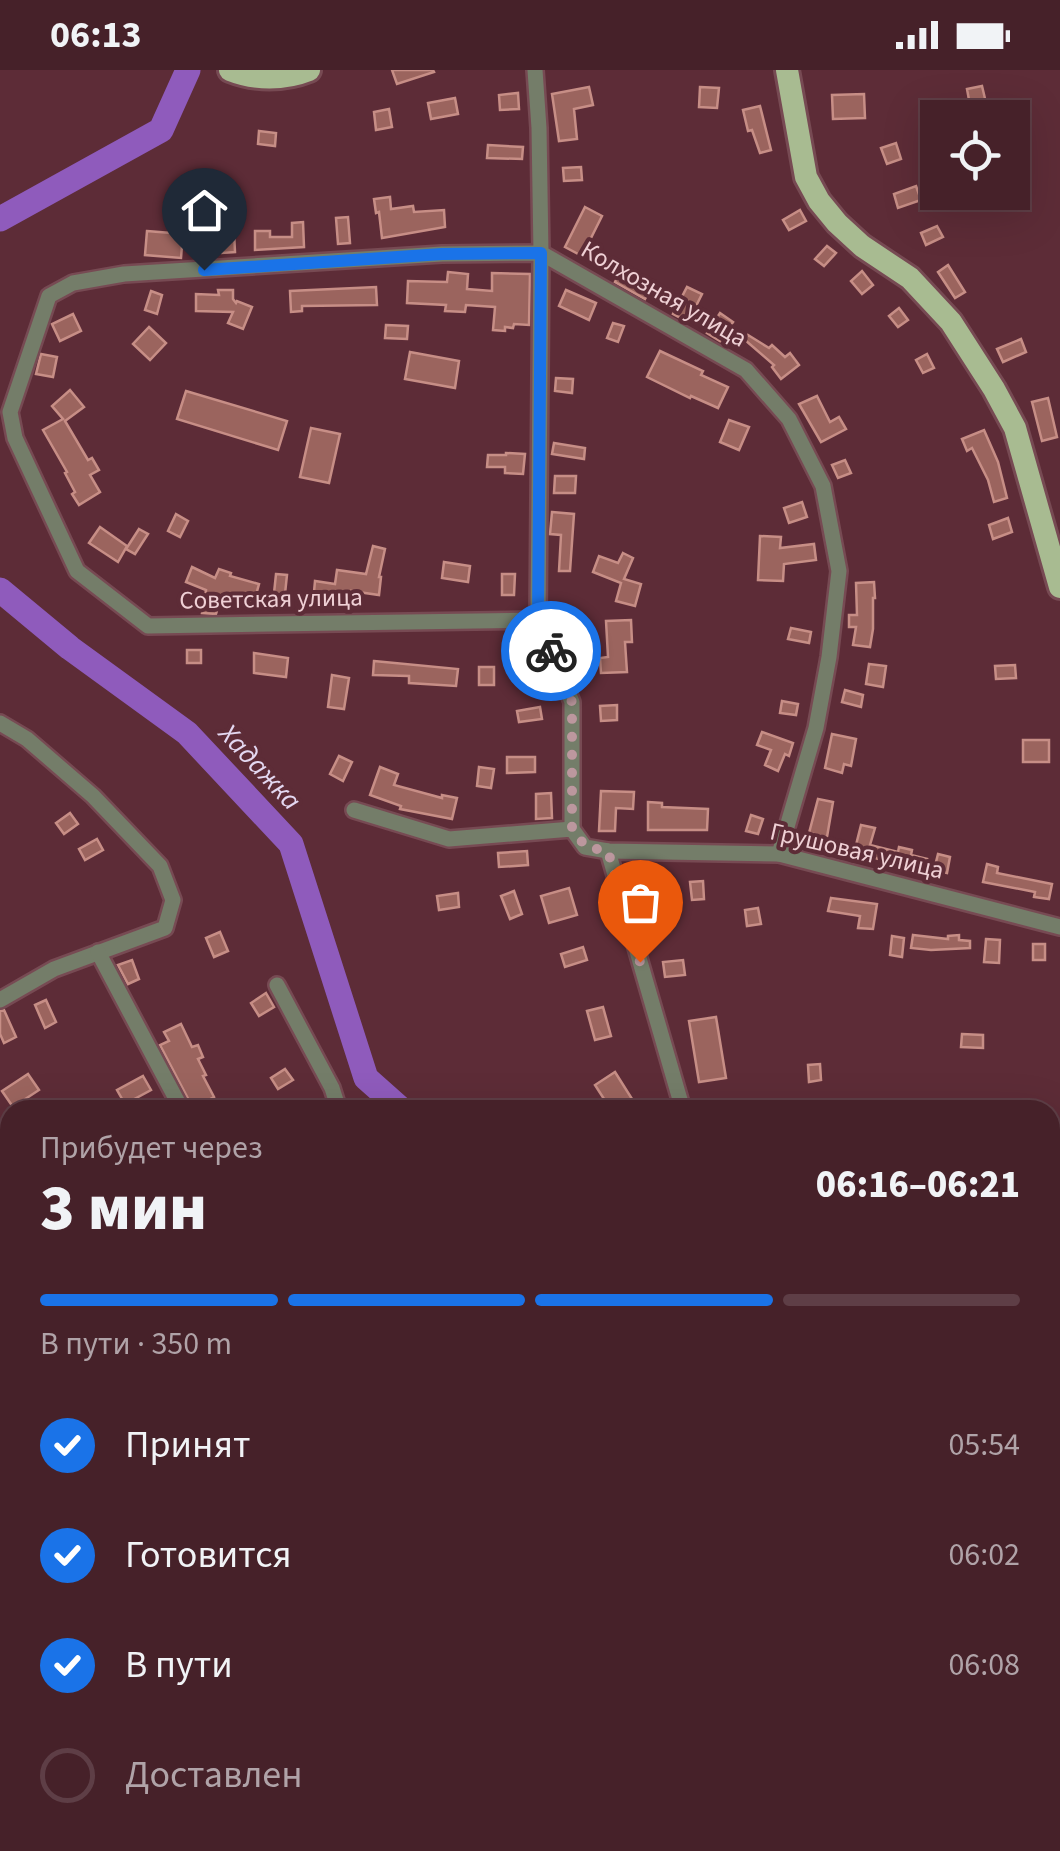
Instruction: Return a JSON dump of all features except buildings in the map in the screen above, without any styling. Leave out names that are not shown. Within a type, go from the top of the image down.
[{"type":"main road","points":[[234,72],[264,78],[296,76],[309,70]]},
{"type":"main road","points":[[787,70],[806,177],[819,201],[862,246],[910,278],[951,322],[1015,428],[1060,587]]},
{"type":"street","points":[[535,70],[541,253],[538,620],[572,702],[572,829],[586,847],[608,851],[681,1100]]},
{"type":"street","name":"Колхозная улица","points":[[10,412],[49,296],[72,283],[124,274],[442,254],[541,253],[746,370],[789,420],[822,486],[839,571],[816,728],[779,854]]},
{"type":"street","name":"Советская улица","points":[[10,412],[15,438],[77,571],[148,626],[538,620]]},
{"type":"street","points":[[0,723],[26,739],[93,796],[160,866],[172,900],[165,928],[54,970],[0,1000]]},
{"type":"street","points":[[354,810],[449,839],[572,829]]},
{"type":"street","name":"Грушовая улица","points":[[608,851],[779,854],[1060,926]]},
{"type":"street","points":[[98,952],[177,1100]]},
{"type":"street","points":[[277,986],[336,1100]]},
{"type":"waterway","name":"Хадажка","points":[[0,219],[161,130],[188,70]]},
{"type":"waterway","name":"Хадажка","points":[[0,590],[70,648],[187,733],[291,844],[366,1078],[391,1100]]},
{"type":"way so far","points":[[551,651],[572,702],[572,829],[586,847],[608,851],[640,962]]},
{"type":"route","points":[[204,270],[442,254],[541,253],[538,620],[551,651]]}]
